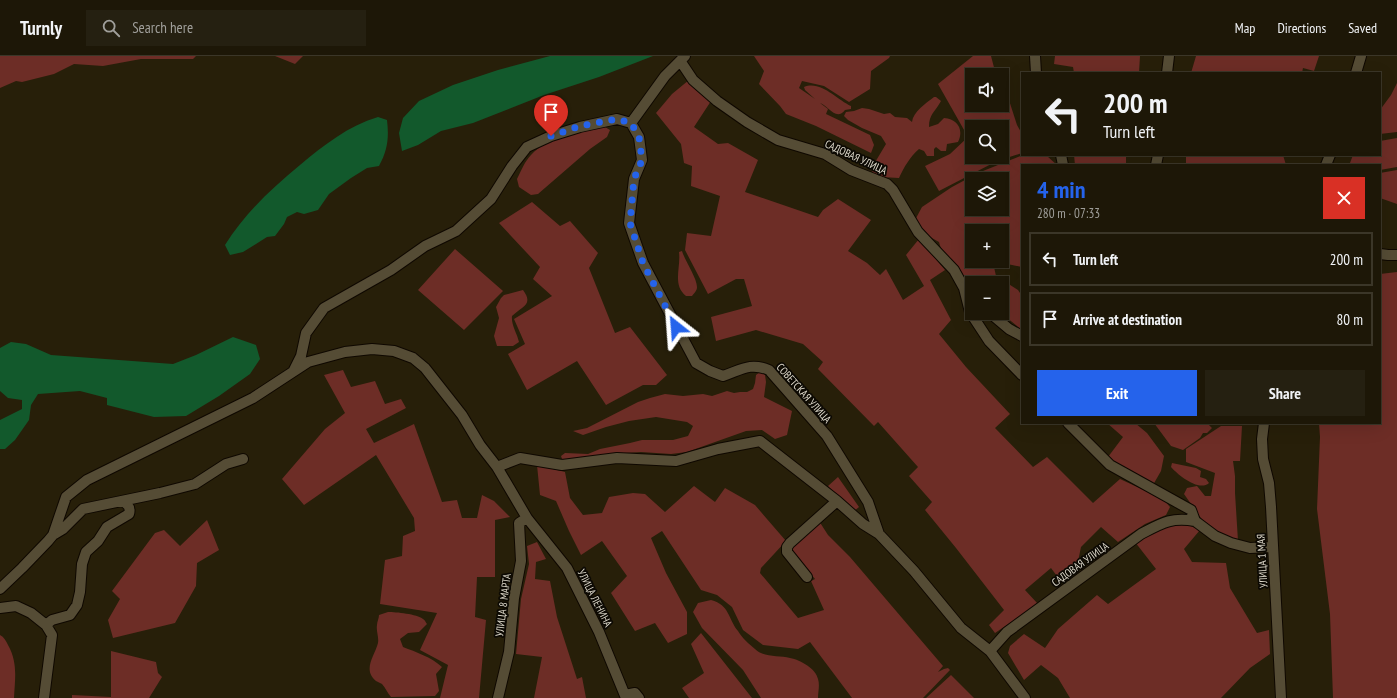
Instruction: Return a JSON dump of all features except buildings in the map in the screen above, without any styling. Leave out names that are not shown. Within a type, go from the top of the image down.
[{"type":"street","points":[[1035,56],[1036,72]]},
{"type":"street","points":[[1167,72],[1169,56]]},
{"type":"street","points":[[1356,72],[1361,56]]},
{"type":"street","points":[[293,371],[301,356],[306,333],[324,308],[391,270],[425,246],[456,231],[491,199],[527,147],[551,136],[580,126],[617,119],[631,123],[665,76],[683,59]]},
{"type":"street","name":"САДОВАЯ УЛИЦА","points":[[683,59],[693,80],[717,101],[747,122],[778,140],[825,154],[851,170],[887,184],[893,190],[918,232],[954,270],[964,288],[970,312],[989,341],[1021,374]]},
{"type":"street","name":"СОВЕТСКАЯ УЛИЦА","points":[[631,123],[639,137],[642,160],[634,179],[630,223],[643,263],[696,364],[723,376],[752,366],[759,366],[769,370],[827,436],[868,502],[879,534],[914,571],[961,628],[990,651],[1025,698]]},
{"type":"street","points":[[1381,254],[1388,256],[1397,255]]},
{"type":"street","points":[[998,320],[1009,329],[1021,335]]},
{"type":"street","name":"УЛИЦА ЛЕНИНА","points":[[53,535],[66,497],[87,480],[253,398],[308,362],[345,352],[372,349],[394,351],[413,358],[425,368],[462,415],[480,445],[497,468],[527,518],[567,568],[599,632],[626,697]]},
{"type":"street","points":[[1069,424],[1110,465],[1191,510],[1195,521],[1215,536],[1231,543],[1250,548],[1273,547]]},
{"type":"street","name":"УЛИЦА 1 МАЯ","points":[[1264,424],[1262,439],[1263,459],[1269,483],[1281,698]]},
{"type":"street","points":[[497,468],[520,458],[562,464],[617,458],[676,461],[718,449],[760,441],[837,501],[863,524],[879,534]]},
{"type":"street","points":[[0,589],[37,554],[53,535],[63,529],[83,509],[195,484],[226,464],[242,459]]},
{"type":"street","points":[[46,625],[52,620],[70,614],[77,605],[80,592],[83,558],[86,552],[98,541],[107,527],[129,514],[130,510],[128,504],[122,500]]},
{"type":"street","points":[[807,577],[787,552],[787,547],[790,542],[837,501]]},
{"type":"street","name":"УЛИЦА 8 МАРТА","points":[[498,698],[509,652],[514,598],[521,561],[519,523],[527,518]]},
{"type":"street","name":"САДОВАЯ УЛИЦА","points":[[990,651],[1007,632],[1141,534],[1162,523],[1181,519],[1195,521]]},
{"type":"street","points":[[0,608],[16,606],[31,613],[46,625],[52,634],[44,698]]},
{"type":"street","points":[[626,697],[634,693],[640,698]]},
{"type":"shaded area","points":[[0,56],[196,56],[193,59],[141,59],[103,66],[74,64],[54,74],[22,82],[16,81],[0,88]]},
{"type":"shaded area","points":[[275,56],[303,56],[295,64]]},
{"type":"shaded area","points":[[550,56],[653,56],[599,77],[544,95],[473,123],[441,131],[418,145],[402,151],[399,133],[403,118],[419,101],[453,85],[498,70]]},
{"type":"shaded area","points":[[754,56],[890,56],[871,71],[870,89],[849,102],[824,86],[802,81],[799,88],[815,99],[805,90],[804,87],[817,86],[823,88],[851,106],[851,109],[835,114],[820,103],[828,109],[826,114],[870,135],[874,145],[871,153],[816,126],[786,114],[759,84],[764,71]]},
{"type":"shaded area","points":[[973,56],[991,56],[994,68],[965,68],[965,112],[1009,112],[1009,100],[1017,125],[1021,132],[1021,153],[1009,157],[1009,120],[965,120],[965,132],[938,84]]},
{"type":"shaded area","points":[[1055,56],[1140,56],[1139,72],[1074,72],[1073,67],[1054,64]]},
{"type":"shaded area","points":[[1196,56],[1319,56],[1314,71],[1303,68],[1302,72],[1191,72]]},
{"type":"shaded area","points":[[689,80],[711,101],[694,127],[718,144],[728,143],[758,160],[745,192],[818,217],[823,210],[838,199],[871,220],[848,251],[867,263],[880,275],[886,269],[903,300],[924,286],[906,255],[919,239],[945,270],[930,280],[951,320],[939,334],[966,367],[1010,414],[995,428],[1033,467],[1047,457],[1093,503],[1120,479],[1163,499],[1170,507],[1166,515],[1145,524],[1118,542],[1101,527],[1081,547],[1076,571],[1062,583],[1051,568],[1025,590],[1038,604],[995,633],[989,625],[1004,610],[925,510],[932,502],[909,476],[918,467],[878,422],[874,426],[818,369],[823,362],[803,344],[756,330],[716,341],[711,317],[752,306],[744,279],[736,279],[708,294],[685,250],[687,233],[711,236],[720,196],[691,186],[692,166],[684,163],[681,144],[656,113],[672,94]]},
{"type":"shaded area","points":[[1397,83],[1397,132],[1381,134],[1381,109],[1391,95]]},
{"type":"shaded area","points":[[934,97],[941,101],[931,116],[929,127],[938,124],[944,118],[953,120],[960,129],[960,138],[958,142],[947,144],[946,151],[941,151],[936,147],[934,149],[934,156],[927,156],[924,151],[919,149],[908,162],[899,178],[881,177],[872,173],[874,164],[886,144],[881,136],[848,120],[844,116],[846,112],[862,108],[869,109],[884,114],[890,113],[895,117],[907,118],[912,122],[917,111]]},
{"type":"shaded area","points":[[378,117],[387,120],[388,132],[386,149],[379,166],[367,168],[351,178],[329,194],[318,210],[304,214],[297,212],[287,217],[284,224],[275,236],[267,237],[243,252],[230,255],[225,245],[241,222],[269,192],[327,143],[357,125]]},
{"type":"shaded area","points":[[605,127],[610,130],[607,137],[590,149],[538,194],[531,195],[519,187],[517,179],[529,157],[538,148],[565,135]]},
{"type":"shaded area","points":[[1397,138],[1397,167],[1381,170],[1381,164],[1350,164],[1353,156],[1381,156],[1381,141]]},
{"type":"shaded area","points":[[965,140],[965,164],[991,164],[976,172],[965,172],[965,178],[939,191],[925,166],[950,154]]},
{"type":"shaded area","points":[[1021,156],[1047,156],[1056,164],[1021,164],[1021,267],[1009,264],[1009,224],[965,224],[965,268],[994,268],[996,276],[965,276],[965,278],[944,253],[939,242],[930,237],[915,220],[922,207],[965,180],[965,216],[1009,216],[1009,172],[980,172],[1000,164],[1009,164],[1009,161]]},
{"type":"shaded area","points":[[1074,156],[1126,156],[1126,164],[1075,164]]},
{"type":"shaded area","points":[[1186,156],[1283,156],[1286,164],[1186,164]]},
{"type":"shaded area","points":[[1397,170],[1397,204],[1381,198],[1381,173]]},
{"type":"shaded area","points":[[532,202],[560,226],[570,221],[598,253],[589,268],[615,333],[630,327],[667,375],[656,385],[643,385],[606,405],[577,361],[527,390],[508,354],[525,344],[514,319],[552,296],[533,279],[540,267],[499,223]]},
{"type":"shaded area","points":[[455,249],[503,291],[464,330],[418,290]]},
{"type":"shaded area","points":[[682,251],[693,274],[697,287],[692,296],[686,296],[679,287],[679,252]]},
{"type":"shaded area","points":[[1397,272],[1397,698],[1333,698],[1330,614],[1317,509],[1320,437],[1319,424],[1381,424],[1381,274]]},
{"type":"shaded area","points":[[1009,284],[1018,290],[1021,294],[1021,329],[1009,319]]},
{"type":"shaded area","points":[[523,290],[526,295],[527,302],[512,316],[513,326],[519,342],[513,346],[497,346],[494,336],[499,318],[496,307],[504,295]]},
{"type":"shaded area","points":[[233,337],[256,345],[260,359],[250,374],[219,396],[186,416],[154,417],[107,405],[107,398],[80,391],[38,394],[31,405],[29,420],[15,440],[5,449],[0,449],[0,420],[22,409],[22,400],[8,398],[0,391],[0,348],[11,342],[26,344],[51,355],[173,364],[196,355]]},
{"type":"shaded area","points":[[343,370],[351,387],[375,381],[385,404],[401,399],[406,408],[366,429],[374,443],[414,424],[442,502],[457,500],[462,518],[477,518],[482,495],[494,501],[510,517],[495,520],[495,577],[477,577],[475,617],[486,620],[479,698],[440,698],[448,665],[420,650],[437,613],[380,604],[385,560],[402,556],[403,536],[415,531],[414,518],[376,455],[304,505],[282,479],[325,429],[345,413],[324,375]]},
{"type":"shaded area","points":[[760,372],[765,375],[766,382],[764,397],[792,411],[787,435],[775,439],[762,430],[746,431],[687,452],[671,454],[641,452],[607,454],[571,460],[562,459],[561,456],[565,453],[588,454],[600,449],[642,440],[673,440],[688,436],[693,426],[687,422],[656,417],[629,421],[583,435],[573,431],[587,428],[638,402],[665,394],[683,396],[703,394],[712,396],[727,391],[734,393],[747,392],[753,389],[756,375]]},
{"type":"shaded area","points":[[1108,424],[1136,424],[1147,433],[1164,456],[1161,471],[1153,485],[1120,467],[1108,457],[1123,437]]},
{"type":"shaded area","points":[[1155,424],[1208,424],[1212,428],[1207,433],[1203,433],[1200,438],[1183,450],[1171,446]]},
{"type":"shaded area","points":[[1221,426],[1242,426],[1240,461],[1233,461],[1238,541],[1228,538],[1203,521],[1184,494],[1187,488],[1197,486],[1205,496],[1211,496],[1215,473],[1186,462],[1186,449]]},
{"type":"shaded area","points":[[1172,463],[1196,468],[1201,471],[1200,477],[1206,479],[1209,483],[1205,485],[1194,484],[1178,474],[1171,467]]},
{"type":"shaded area","points":[[537,465],[565,472],[570,498],[583,515],[602,513],[609,497],[633,493],[645,494],[665,512],[694,486],[715,502],[725,488],[755,505],[786,541],[761,568],[760,573],[798,618],[824,610],[811,581],[815,579],[790,549],[819,521],[828,535],[850,557],[943,666],[938,672],[948,668],[950,670],[923,698],[852,698],[810,642],[798,649],[763,645],[743,630],[732,607],[717,595],[701,590],[662,531],[651,538],[666,573],[687,612],[687,634],[668,643],[655,623],[635,631],[611,593],[627,576],[602,541],[581,555],[556,501],[540,495]]},
{"type":"shaded area","points":[[838,477],[859,507],[853,512],[828,486]]},
{"type":"shaded area","points":[[207,520],[219,550],[197,563],[196,586],[175,623],[113,638],[108,620],[120,599],[112,591],[155,533],[164,530],[180,546]]},
{"type":"shaded area","points":[[1181,522],[1200,530],[1184,549],[1192,562],[1226,563],[1230,588],[1257,633],[1269,630],[1270,654],[1250,668],[1221,698],[1070,698],[1058,678],[1041,665],[1024,680],[1008,653],[1010,646],[1024,634],[1045,648],[1058,629],[1097,595],[1108,604],[1156,569],[1135,542],[1155,529]]},
{"type":"shaded area","points":[[537,542],[546,559],[536,562],[535,579],[550,581],[557,617],[577,679],[582,677],[586,698],[534,698],[542,657],[516,654],[521,599],[529,564],[527,546]]},
{"type":"shaded area","points":[[711,600],[722,605],[742,636],[759,652],[767,655],[794,659],[811,668],[817,675],[819,681],[818,698],[761,698],[743,670],[702,628],[693,612],[698,603]]},
{"type":"shaded area","points":[[388,612],[420,617],[424,619],[427,624],[419,632],[408,633],[400,639],[403,647],[438,663],[442,667],[436,674],[439,691],[435,696],[391,697],[382,684],[372,677],[370,667],[378,643],[377,624],[379,615]]},
{"type":"shaded area","points":[[701,633],[752,698],[689,698],[682,688],[704,673],[691,644]]},
{"type":"shaded area","points":[[0,635],[4,638],[15,664],[14,698],[0,698]]},
{"type":"shaded area","points":[[111,651],[156,662],[158,673],[162,677],[149,698],[72,698],[72,695],[111,697]]},
{"type":"shaded area","points":[[951,675],[974,698],[926,698]]},
{"type":"route","points":[[551,136],[580,126],[617,119],[631,123],[639,137],[642,160],[634,179],[630,223],[643,263],[676,327]]}]
